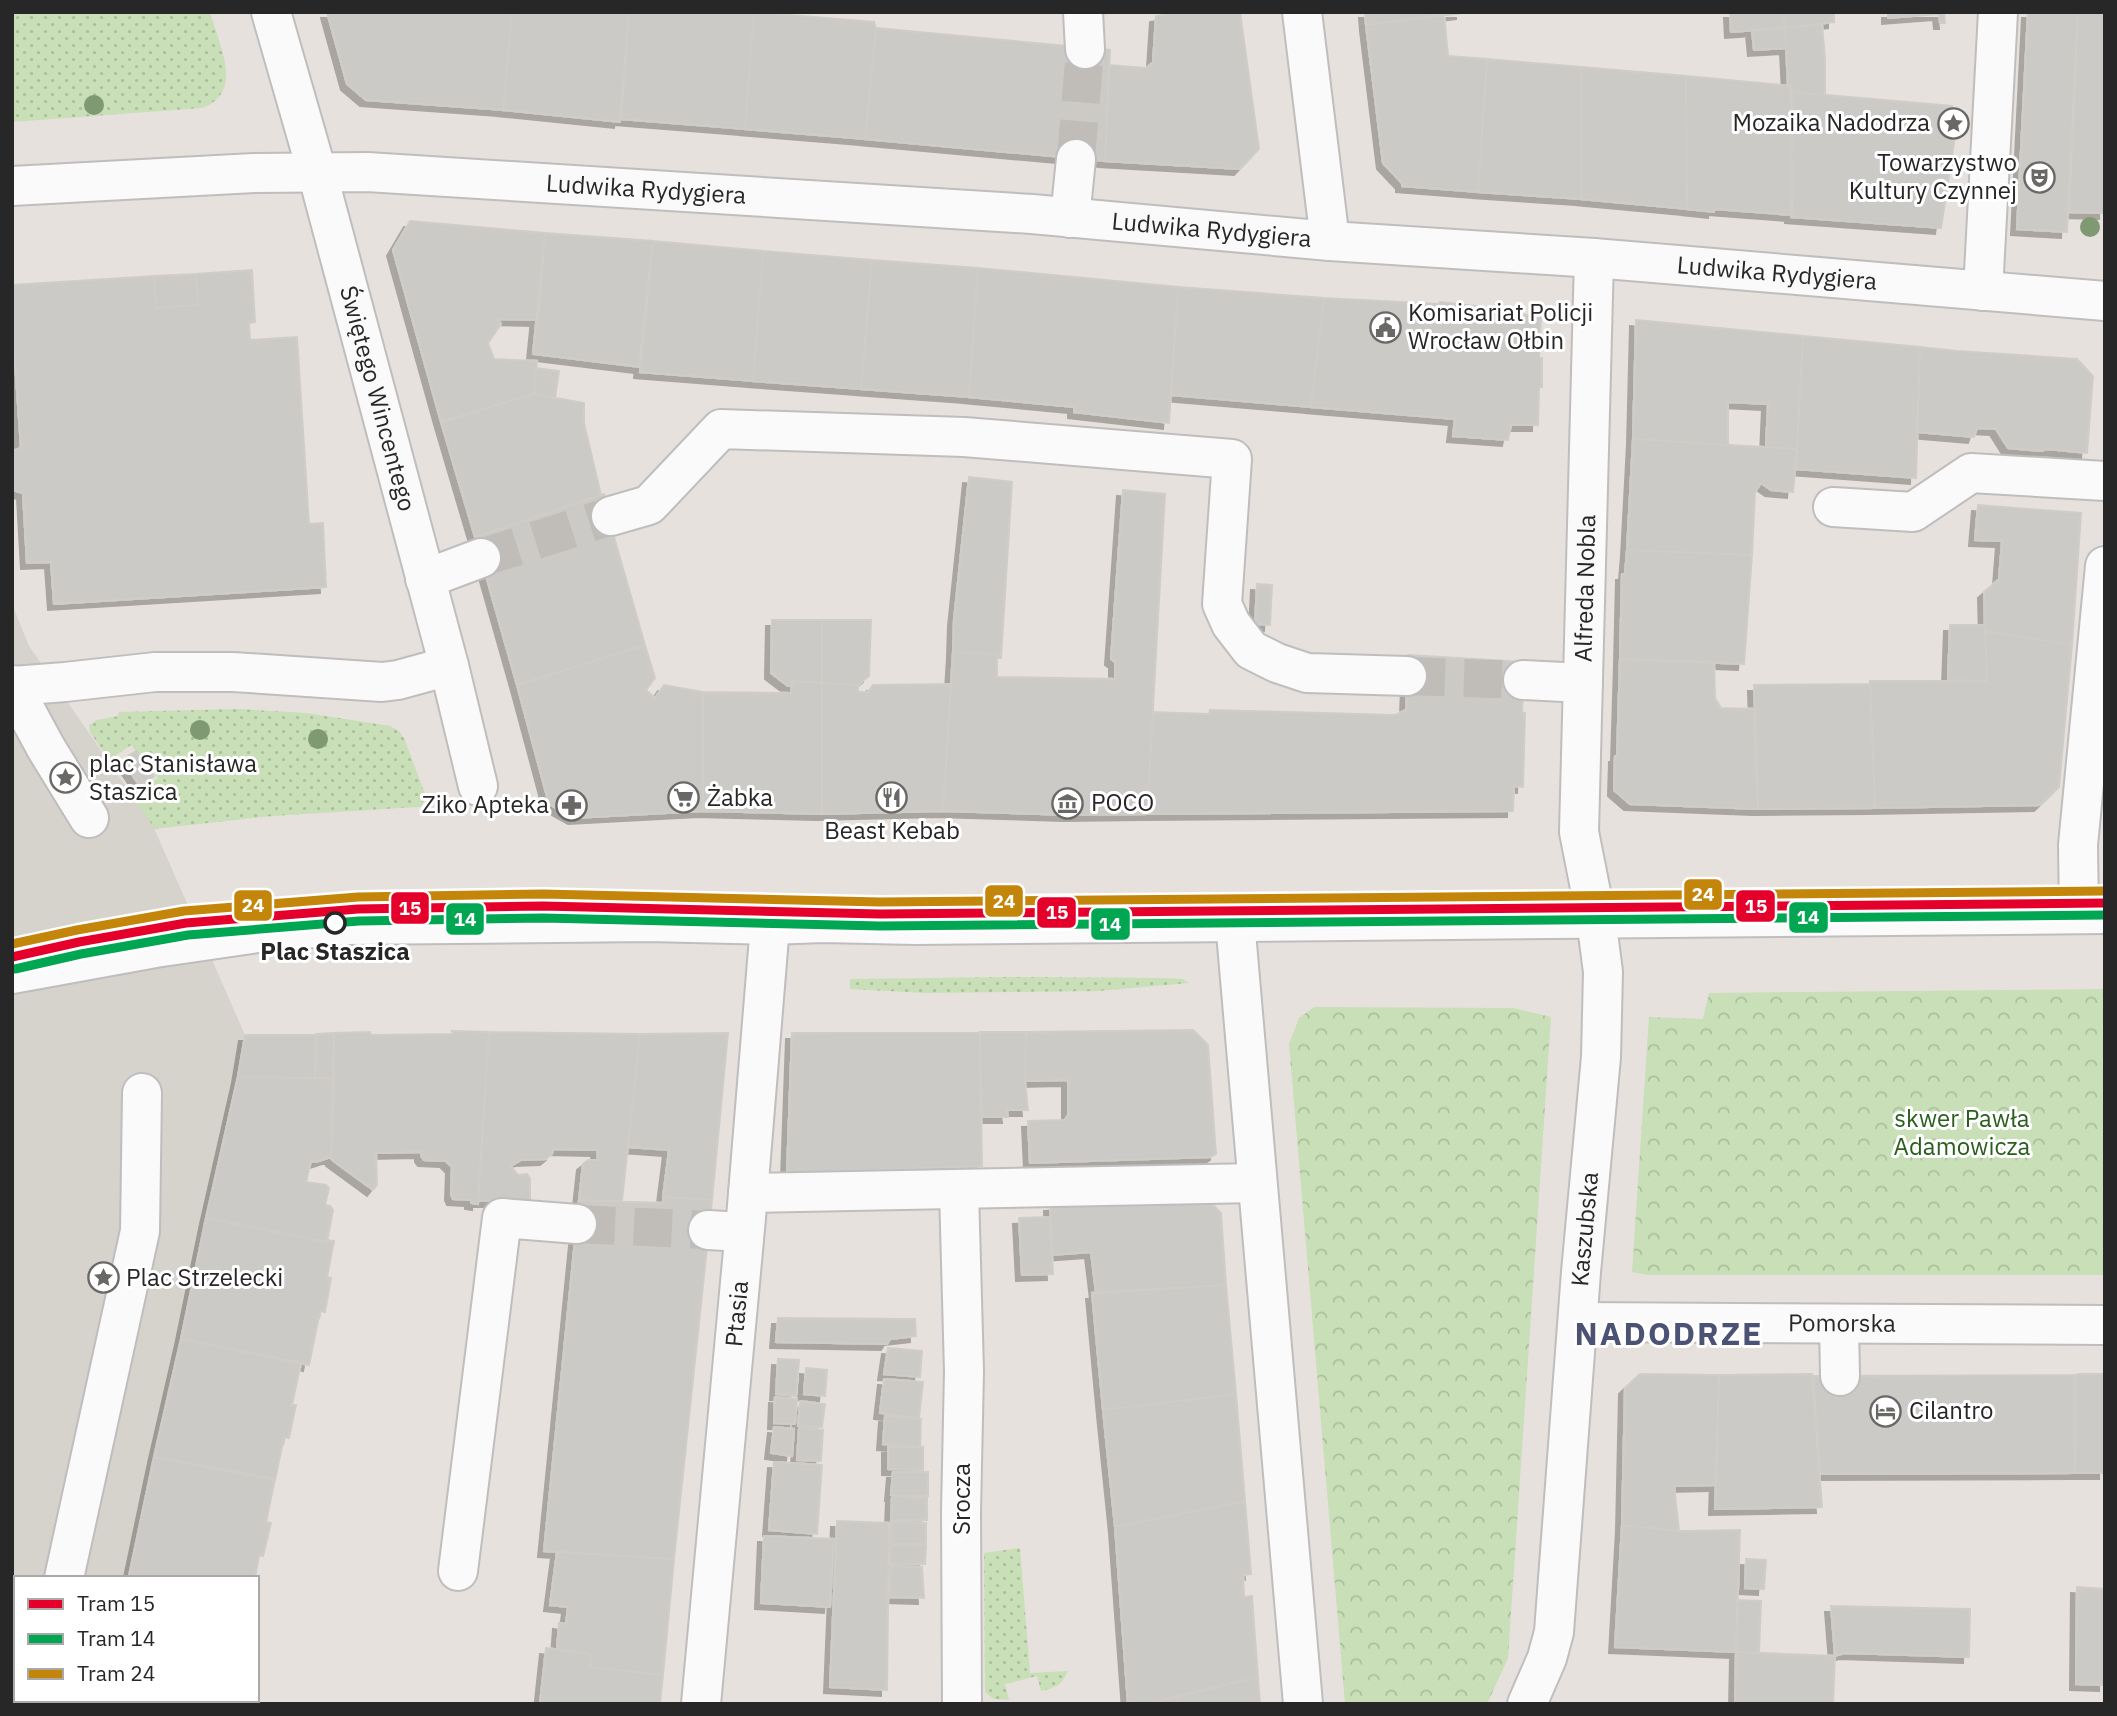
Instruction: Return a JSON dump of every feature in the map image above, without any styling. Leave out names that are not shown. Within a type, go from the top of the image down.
[{"type":"street","name":"Świętego Wincentego","points":[[271,12],[317,172],[449,666],[478,786]]},
{"type":"street","points":[[1302,12],[1330,241]]},
{"type":"street","points":[[1983,291],[1998,12]]},
{"type":"street","points":[[1070,218],[1076,159]]},
{"type":"street","name":"Ludwika Rydygiera","points":[[12,186],[254,173],[367,172],[1070,218],[1330,241],[1594,258],[2105,301]]},
{"type":"street","name":"Alfreda Nobla","points":[[1594,258],[1579,832],[1596,918]]},
{"type":"street","points":[[611,516],[649,505],[721,429],[964,437],[1231,459],[1223,604],[1231,625],[1251,650],[1277,663],[1307,673],[1407,676]]},
{"type":"street","points":[[1833,507],[1913,512],[1971,473],[2105,481]]},
{"type":"street","points":[[425,579],[481,558]]},
{"type":"street","points":[[12,974],[155,948],[258,933],[348,925],[649,922],[915,925],[2092,914],[2078,845],[2105,566]]},
{"type":"street","points":[[89,818],[12,686],[155,672],[233,672],[382,682],[449,666]]},
{"type":"street","points":[[1523,680],[1583,683]]},
{"type":"street","name":"Kaszubska","points":[[1527,1704],[1547,1658],[1554,1632],[1601,1057],[1602,972],[1596,918]]},
{"type":"street","points":[[1236,921],[1303,1704]]},
{"type":"street","name":"Ptasia","points":[[701,1704],[726,1231],[748,1193],[770,925]]},
{"type":"street","points":[[64,1576],[140,1231],[142,1093]]},
{"type":"street","points":[[748,1193],[1257,1182]]},
{"type":"street","name":"Srocza","points":[[959,1190],[964,1371],[961,1512],[962,1704]]},
{"type":"street","points":[[458,1571],[502,1218],[577,1224]]},
{"type":"street","name":"Pomorska","points":[[1578,1322],[2105,1325]]},
{"type":"street","points":[[1839,1324],[1840,1376]]},
{"type":"green space","points":[[12,12],[210,12],[226,66],[223,91],[215,101],[202,108],[12,122]]},
{"type":"green space","points":[[238,709],[307,713],[390,726],[404,738],[425,794],[421,807],[273,816],[153,829],[132,796],[158,778],[131,745],[109,760],[90,732],[89,725],[97,720],[118,716],[119,712]]},
{"type":"green space","points":[[1165,978],[1183,979],[1189,983],[1098,991],[926,993],[850,989],[850,979]]},
{"type":"green space","name":"skwer Pawła Adamowicza","points":[[2105,989],[2105,1275],[1648,1275],[1632,1272],[1649,1017],[1703,1019],[1709,993]]},
{"type":"green space","points":[[1314,1007],[1513,1008],[1551,1017],[1508,1658],[1487,1704],[1345,1704],[1289,1044],[1299,1018]]},
{"type":"green space","points":[[1020,1548],[1030,1673],[1068,1671],[1061,1683],[1051,1689],[1041,1691],[1037,1676],[1005,1684],[1009,1700],[994,1699],[985,1692],[984,1553]]},
{"type":"shaded area","name":"Plac Strzelecki","points":[[12,604],[29,646],[153,826],[245,1035],[129,1576],[14,1576],[14,1702],[101,1704],[12,1704]]},
{"type":"building","points":[[327,12],[512,12],[503,110],[366,100],[347,84]]},
{"type":"building","points":[[512,12],[629,12],[620,122],[503,110]]},
{"type":"building","points":[[629,12],[754,12],[745,129],[621,119]]},
{"type":"building","points":[[754,12],[874,22],[876,28],[865,139],[745,129]]},
{"type":"building","points":[[1182,12],[1240,12],[1259,149],[1240,169],[1105,161],[1109,65],[1147,68],[1153,62],[1156,16]]},
{"type":"building","points":[[1365,12],[1462,12],[1462,13],[1366,25]]},
{"type":"building","points":[[1730,12],[1783,12],[1785,28],[1731,32]]},
{"type":"building","points":[[1783,12],[1834,12],[1834,22],[1785,28]]},
{"type":"building","points":[[1888,12],[1944,12],[1945,23],[1940,23],[1939,14],[1888,18]]},
{"type":"building","points":[[2028,12],[2078,12],[2067,232],[2017,229]]},
{"type":"building","points":[[2078,12],[2105,12],[2105,213],[2069,212]]},
{"type":"building","points":[[1444,14],[1448,56],[1487,59],[1478,192],[1402,186],[1383,163],[1366,25]]},
{"type":"building","points":[[1822,24],[1825,95],[1792,92],[1791,86],[1788,86],[1785,28]]},
{"type":"building","points":[[876,28],[1110,50],[1105,161],[865,139]]},
{"type":"building","points":[[1785,28],[1786,48],[1754,50],[1752,30]]},
{"type":"building","points":[[1487,59],[1581,67],[1581,199],[1478,192]]},
{"type":"building","points":[[1581,67],[1686,76],[1687,209],[1581,199]]},
{"type":"building","points":[[1686,76],[1791,86],[1792,215],[1687,209]]},
{"type":"building","points":[[1792,92],[1952,106],[1954,143],[1941,228],[1791,217]]},
{"type":"building","points":[[410,221],[545,233],[538,320],[498,319],[501,324],[488,343],[494,359],[537,361],[534,394],[441,422],[393,250]]},
{"type":"building","points":[[545,233],[653,241],[639,367],[533,354]]},
{"type":"building","points":[[653,241],[763,251],[753,381],[640,372]]},
{"type":"building","points":[[763,251],[872,260],[861,389],[753,381]]},
{"type":"building","points":[[872,260],[978,268],[969,397],[861,389]]},
{"type":"building","points":[[978,268],[1178,287],[1169,423],[1074,412],[1074,407],[969,397]]},
{"type":"building","points":[[252,270],[255,322],[249,323],[250,340],[297,337],[309,524],[323,523],[326,587],[54,604],[51,562],[27,563],[23,493],[12,490],[12,451],[21,448],[15,362],[12,353],[12,285],[154,276],[156,308],[198,305],[196,274]]},
{"type":"building","points":[[196,274],[198,305],[156,308],[154,276]]},
{"type":"building","points":[[1178,287],[1324,298],[1311,407],[1171,395]]},
{"type":"building","points":[[1324,298],[1440,302],[1541,317],[1539,358],[1542,358],[1542,387],[1539,387],[1538,425],[1511,425],[1508,440],[1453,436],[1455,419],[1311,407]]},
{"type":"building","points":[[1636,320],[1803,336],[1797,449],[1766,447],[1768,404],[1728,402],[1728,445],[1633,439]]},
{"type":"building","points":[[1803,336],[1920,347],[1916,478],[1796,469]]},
{"type":"building","points":[[1920,347],[2077,359],[2093,376],[2087,453],[2008,448],[1996,429],[1977,428],[1974,437],[1917,432]]},
{"type":"building","points":[[536,368],[559,371],[555,398],[534,394]]},
{"type":"building","points":[[534,394],[584,403],[584,423],[601,495],[475,537],[441,422]]},
{"type":"building","points":[[1633,439],[1797,449],[1793,492],[1771,490],[1761,483],[1755,492],[1752,555],[1627,550]]},
{"type":"building","points":[[969,477],[1012,482],[1001,658],[998,658],[997,654],[953,652]]},
{"type":"building","points":[[1123,490],[1165,494],[1147,814],[1069,815],[943,811],[953,652],[997,654],[997,677],[1115,679],[1115,662],[1111,659]]},
{"type":"building","points":[[604,494],[645,645],[517,685],[475,537]]},
{"type":"building","points":[[1978,505],[2081,513],[2072,645],[1985,631],[1984,592],[1999,579],[2002,541],[1975,540]]},
{"type":"building","points":[[1627,550],[1752,555],[1744,664],[1620,659],[1622,574],[1625,574]]},
{"type":"building","points":[[1257,584],[1272,585],[1270,625],[1255,624]]},
{"type":"building","points":[[772,620],[822,620],[822,683],[792,681],[792,686],[788,686],[771,673]]},
{"type":"building","points":[[822,620],[871,620],[869,676],[858,685],[822,683]]},
{"type":"building","points":[[1950,625],[1985,625],[1987,681],[1948,680]]},
{"type":"building","points":[[1985,631],[2072,645],[2059,787],[2040,805],[1875,808],[1870,681],[1987,681]]},
{"type":"building","points":[[645,645],[655,678],[646,690],[655,698],[664,685],[703,692],[703,811],[574,818],[549,804],[517,685]]},
{"type":"building","points":[[1408,655],[1524,662],[1523,787],[1514,786],[1513,811],[1147,814],[1153,712],[1209,714],[1210,710],[1395,715],[1406,710]]},
{"type":"building","points":[[1620,659],[1714,662],[1715,698],[1721,708],[1754,709],[1758,809],[1630,804],[1614,790]]},
{"type":"building","points":[[792,681],[822,683],[822,814],[703,811],[703,692],[791,693]]},
{"type":"building","points":[[822,683],[858,685],[858,692],[868,692],[873,685],[951,684],[943,811],[822,814]]},
{"type":"building","points":[[1870,684],[1875,808],[1758,809],[1754,685]]},
{"type":"building","points":[[136,751],[154,776],[140,786],[122,760]]},
{"type":"building","points":[[1193,1030],[1208,1045],[1216,1154],[1211,1157],[1030,1163],[1028,1121],[1065,1120],[1068,1115],[1068,1080],[1025,1081],[1026,1032]]},
{"type":"building","points":[[452,1031],[489,1032],[478,1204],[471,1203],[471,1200],[453,1199],[452,1167],[446,1161],[424,1160],[421,1152],[376,1153],[377,1185],[373,1190],[331,1157],[334,1033],[453,1034]]},
{"type":"building","points":[[489,1032],[640,1034],[622,1201],[579,1200],[583,1164],[588,1160],[598,1160],[597,1150],[553,1149],[546,1159],[521,1160],[511,1166],[518,1175],[527,1174],[530,1178],[530,1201],[478,1201]]},
{"type":"building","points":[[980,1032],[982,1166],[787,1173],[792,1033]]},
{"type":"building","points":[[980,1032],[1026,1032],[1025,1081],[1028,1110],[1007,1110],[1008,1117],[981,1117]]},
{"type":"building","points":[[334,1033],[334,1078],[315,1078],[316,1034]]},
{"type":"building","points":[[728,1033],[712,1200],[663,1197],[669,1150],[628,1147],[640,1034]]},
{"type":"building","points":[[245,1035],[317,1035],[315,1078],[238,1077]]},
{"type":"building","points":[[238,1077],[334,1078],[331,1157],[311,1161],[306,1182],[326,1185],[329,1188],[325,1205],[333,1210],[327,1242],[206,1218]]},
{"type":"building","points":[[663,1197],[712,1200],[674,1559],[544,1551],[579,1200],[663,1203]]},
{"type":"building","points":[[1208,1200],[1221,1213],[1226,1285],[1096,1293],[1091,1252],[1052,1255],[1050,1205]]},
{"type":"building","points":[[1050,1217],[1053,1274],[1022,1275],[1019,1218]]},
{"type":"building","points":[[206,1218],[327,1242],[334,1241],[327,1277],[331,1278],[325,1312],[320,1311],[309,1365],[181,1339]]},
{"type":"building","points":[[1226,1285],[1236,1394],[1103,1410],[1092,1293]]},
{"type":"building","points":[[778,1318],[915,1319],[916,1336],[890,1339],[887,1344],[776,1342]]},
{"type":"building","points":[[181,1339],[301,1363],[292,1405],[296,1405],[289,1438],[284,1437],[275,1480],[154,1457]]},
{"type":"building","points":[[888,1348],[922,1351],[920,1377],[884,1374]]},
{"type":"building","points":[[778,1359],[799,1360],[796,1396],[776,1394]]},
{"type":"building","points":[[806,1368],[827,1370],[825,1396],[804,1394]]},
{"type":"building","points":[[1640,1374],[1719,1375],[1716,1485],[1674,1486],[1679,1531],[1622,1525],[1625,1388]]},
{"type":"building","points":[[1812,1374],[1822,1507],[1715,1509],[1719,1375]]},
{"type":"building","points":[[2078,1374],[2105,1374],[2105,1473],[2075,1473],[2075,1377]]},
{"type":"building","points":[[2076,1375],[2075,1473],[1820,1474],[1813,1376]]},
{"type":"building","points":[[884,1379],[923,1382],[919,1418],[880,1413]]},
{"type":"building","points":[[1236,1394],[1245,1501],[1115,1527],[1103,1410]]},
{"type":"building","points":[[775,1397],[797,1399],[795,1424],[774,1423]]},
{"type":"building","points":[[800,1401],[825,1404],[822,1427],[798,1426]]},
{"type":"building","points":[[885,1416],[921,1419],[920,1447],[883,1444]]},
{"type":"building","points":[[774,1427],[794,1429],[792,1456],[771,1453]]},
{"type":"building","points":[[799,1428],[823,1430],[821,1461],[797,1460]]},
{"type":"building","points":[[888,1447],[923,1447],[923,1470],[888,1469]]},
{"type":"building","points":[[154,1457],[275,1479],[266,1522],[271,1523],[263,1556],[259,1555],[255,1576],[129,1576]]},
{"type":"building","points":[[774,1462],[822,1465],[817,1534],[769,1530]]},
{"type":"building","points":[[893,1472],[928,1472],[928,1496],[891,1495]]},
{"type":"building","points":[[892,1496],[927,1498],[927,1520],[891,1520]]},
{"type":"building","points":[[1245,1501],[1251,1574],[1243,1575],[1244,1597],[1252,1596],[1258,1677],[1148,1704],[1128,1704],[1115,1527]]},
{"type":"building","points":[[837,1521],[889,1523],[887,1690],[830,1687]]},
{"type":"building","points":[[891,1521],[926,1523],[926,1544],[891,1544]]},
{"type":"building","points":[[1622,1525],[1679,1531],[1740,1530],[1736,1652],[1615,1647]]},
{"type":"building","points":[[764,1536],[834,1539],[830,1607],[761,1603]]},
{"type":"building","points":[[891,1545],[926,1545],[925,1564],[890,1564]]},
{"type":"building","points":[[557,1552],[674,1559],[663,1675],[590,1667],[592,1654],[557,1650],[559,1623],[566,1624],[568,1607],[550,1605]]},
{"type":"building","points":[[1746,1559],[1766,1560],[1764,1589],[1745,1588]]},
{"type":"building","points":[[891,1566],[922,1567],[924,1598],[889,1597]]},
{"type":"building","points":[[2077,1587],[2105,1589],[2105,1685],[2076,1684]]},
{"type":"building","points":[[1737,1600],[1761,1601],[1759,1653],[1736,1652]]},
{"type":"building","points":[[1831,1606],[1970,1609],[1969,1657],[1845,1653],[1835,1656]]},
{"type":"building","points":[[546,1648],[592,1654],[590,1667],[663,1675],[660,1704],[540,1704]]},
{"type":"building","points":[[1736,1652],[1835,1656],[1833,1704],[1735,1704]]},
{"type":"building","points":[[1258,1677],[1260,1704],[1179,1704],[1178,1696]]},
{"type":"building","points":[[1178,1696],[1179,1704],[1148,1704]]},
{"type":"building","points":[[102,1702],[200,1704],[102,1704]]},
{"type":"building","points":[[190,1702],[228,1702],[228,1704]]},
{"type":"tunnel","points":[[1076,159],[1085,49]]},
{"type":"tunnel","points":[[481,558],[611,516]]},
{"type":"tunnel","points":[[1407,676],[1523,680]]},
{"type":"tunnel","points":[[577,1224],[708,1230]]},
{"type":"tram line","name":"24","points":[[12,944],[184,911],[358,897],[543,894],[880,902],[2105,891]]},
{"type":"tram line","name":"15","points":[[12,957],[186,923],[358,909],[543,906],[880,914],[2105,903]]},
{"type":"tram line","name":"14","points":[[15,969],[188,935],[359,921],[543,918],[880,926],[2105,915]]},
{"type":"place","name":"Mozaika Nadodrza","points":[[1953,123]]},
{"type":"place","name":"Towarzystwo Kultury Czynnej","points":[[2040,177]]},
{"type":"place","name":"Komisariat Policji Wrocław Ołbin","points":[[1385,327]]},
{"type":"place","name":"plac Stanisława Staszica","points":[[66,778]]},
{"type":"place","name":"Beast Kebab","points":[[892,797]]},
{"type":"place","name":"Żabka","points":[[684,798]]},
{"type":"place","name":"POCO","points":[[1068,803]]},
{"type":"place","name":"Ziko Apteka","points":[[572,805]]},
{"type":"place","name":"Plac Staszica","points":[[335,923]]},
{"type":"place","name":"Plac Strzelecki","points":[[103,1278]]},
{"type":"place","name":"Cilantro","points":[[1886,1411]]},
{"type":"district","name":"NADODRZE","points":[[1669,1334]]}]
